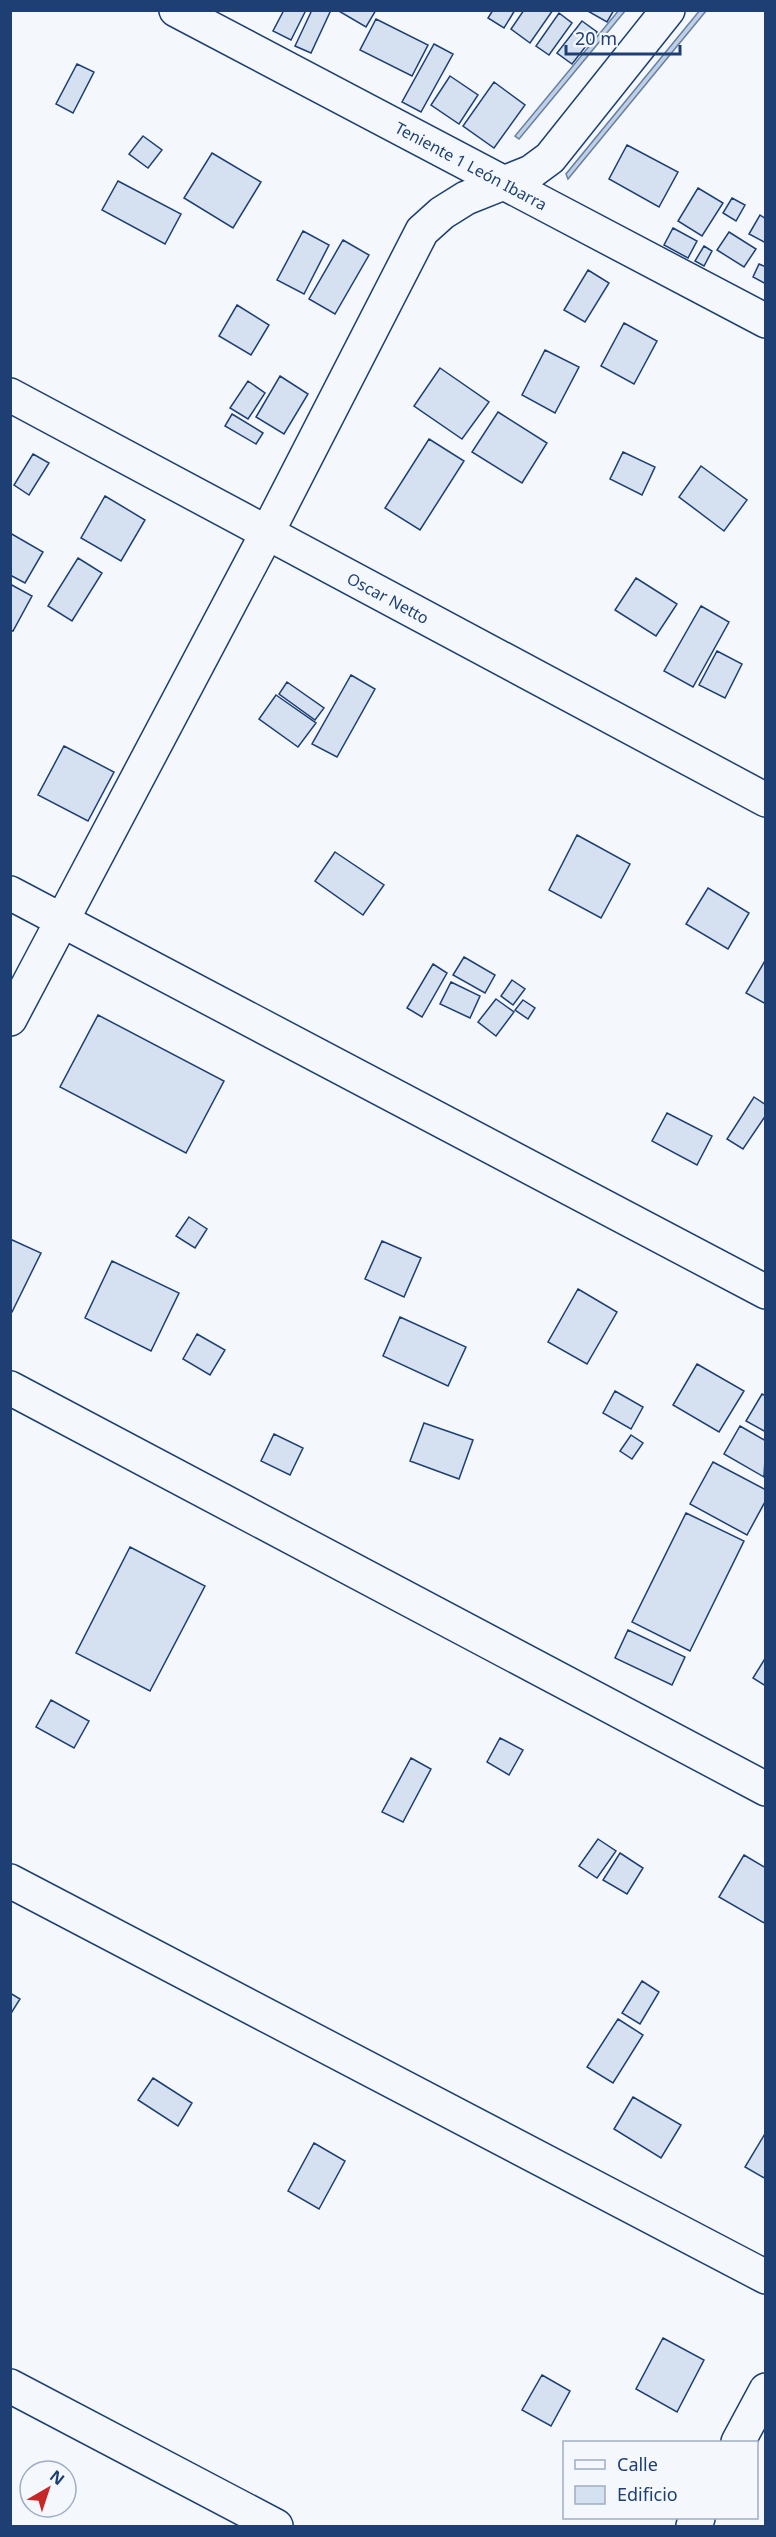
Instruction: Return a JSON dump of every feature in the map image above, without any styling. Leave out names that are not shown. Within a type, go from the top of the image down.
[{"type":"street","name":"Teniente 1 León Ibarra","points":[[176,10],[765,321]]},
{"type":"street","points":[[10,1018],[267,533],[422,231],[442,213],[466,198],[501,182],[531,172],[550,158],[668,10]]},
{"type":"street","name":"Oscar Netto","points":[[10,395],[765,800]]},
{"type":"street","points":[[10,893],[765,1292]]},
{"type":"street","points":[[10,1388],[765,1789]]},
{"type":"street","points":[[10,1881],[765,2277]]},
{"type":"street","points":[[10,2386],[276,2526]]},
{"type":"street","points":[[739,2441],[765,2390]]},
{"type":"water","points":[[619,10],[625,11],[519,139],[515,136]]},
{"type":"water","points":[[700,10],[706,11],[568,179],[566,174]]},
{"type":"building","points":[[284,10],[306,10],[291,40],[273,31]]},
{"type":"building","points":[[312,10],[331,10],[311,53],[295,46]]},
{"type":"building","points":[[337,10],[376,10],[366,27]]},
{"type":"building","points":[[493,10],[515,10],[504,28],[488,18]]},
{"type":"building","points":[[524,10],[553,10],[530,43],[511,29]]},
{"type":"building","points":[[586,10],[614,10],[607,22]]},
{"type":"building","points":[[559,13],[572,23],[549,55],[536,46]]},
{"type":"building","points":[[376,19],[428,45],[412,76],[360,50]]},
{"type":"building","points":[[582,21],[597,32],[572,64],[557,53]]},
{"type":"building","points":[[434,44],[453,54],[421,112],[402,102]]},
{"type":"building","points":[[77,64],[94,72],[73,113],[56,104]]},
{"type":"building","points":[[450,76],[478,95],[459,124],[431,105]]},
{"type":"building","points":[[494,82],[525,105],[494,148],[463,126]]},
{"type":"building","points":[[143,136],[162,150],[148,168],[129,154]]},
{"type":"building","points":[[627,145],[678,172],[659,207],[609,179]]},
{"type":"building","points":[[212,153],[261,182],[233,228],[184,198]]},
{"type":"building","points":[[118,181],[181,214],[165,244],[102,210]]},
{"type":"building","points":[[698,188],[723,203],[702,236],[678,221]]},
{"type":"building","points":[[732,198],[745,205],[736,221],[723,213]]},
{"type":"building","points":[[760,215],[766,219],[766,243],[749,234]]},
{"type":"building","points":[[673,228],[697,241],[688,258],[664,245]]},
{"type":"building","points":[[303,231],[329,245],[304,294],[277,280]]},
{"type":"building","points":[[729,232],[756,249],[744,267],[717,250]]},
{"type":"building","points":[[343,240],[369,255],[335,314],[309,299]]},
{"type":"building","points":[[704,246],[712,251],[704,266],[695,261]]},
{"type":"building","points":[[759,264],[766,267],[766,284],[753,277]]},
{"type":"building","points":[[588,270],[609,283],[585,322],[564,310]]},
{"type":"building","points":[[237,305],[269,325],[251,355],[219,336]]},
{"type":"building","points":[[624,323],[657,341],[634,384],[601,366]]},
{"type":"building","points":[[545,350],[579,367],[555,413],[522,395]]},
{"type":"building","points":[[440,368],[489,402],[462,439],[414,406]]},
{"type":"building","points":[[280,376],[308,394],[284,434],[256,417]]},
{"type":"building","points":[[248,381],[265,393],[248,419],[230,408]]},
{"type":"building","points":[[498,412],[547,443],[522,483],[472,452]]},
{"type":"building","points":[[232,414],[263,433],[256,444],[225,426]]},
{"type":"building","points":[[429,439],[464,461],[420,530],[385,508]]},
{"type":"building","points":[[623,452],[655,467],[642,495],[610,479]]},
{"type":"building","points":[[33,454],[49,463],[29,495],[14,485]]},
{"type":"building","points":[[701,466],[747,500],[724,531],[679,497]]},
{"type":"building","points":[[105,496],[145,520],[121,561],[81,538]]},
{"type":"building","points":[[10,533],[43,552],[25,583],[10,575]]},
{"type":"building","points":[[78,558],[102,573],[72,621],[48,606]]},
{"type":"building","points":[[636,578],[677,604],[656,636],[615,610]]},
{"type":"building","points":[[10,584],[32,596],[13,631],[10,630]]},
{"type":"building","points":[[701,606],[729,622],[693,687],[664,671]]},
{"type":"building","points":[[717,651],[742,664],[725,698],[699,685]]},
{"type":"building","points":[[351,675],[375,689],[337,757],[312,744]]},
{"type":"building","points":[[287,682],[324,708],[315,720],[279,694]]},
{"type":"building","points":[[276,695],[316,723],[298,747],[259,719]]},
{"type":"building","points":[[64,746],[114,772],[88,821],[38,795]]},
{"type":"building","points":[[577,835],[630,864],[601,918],[549,890]]},
{"type":"building","points":[[335,852],[384,885],[363,915],[315,881]]},
{"type":"building","points":[[708,888],[749,913],[728,949],[686,924]]},
{"type":"building","points":[[464,957],[495,975],[485,993],[453,975]]},
{"type":"building","points":[[766,959],[766,1004],[746,993]]},
{"type":"building","points":[[433,964],[447,973],[422,1017],[407,1008]]},
{"type":"building","points":[[512,980],[525,989],[513,1005],[501,996]]},
{"type":"building","points":[[451,982],[480,996],[470,1018],[440,1004]]},
{"type":"building","points":[[496,999],[514,1012],[496,1036],[478,1022]]},
{"type":"building","points":[[523,1000],[535,1008],[528,1019],[515,1010]]},
{"type":"building","points":[[98,1015],[224,1081],[186,1153],[60,1087]]},
{"type":"building","points":[[754,1097],[766,1105],[766,1115],[743,1149],[727,1139]]},
{"type":"building","points":[[667,1113],[712,1136],[697,1165],[652,1141]]},
{"type":"building","points":[[189,1217],[207,1229],[195,1248],[176,1236]]},
{"type":"building","points":[[10,1239],[41,1253],[12,1312],[10,1312]]},
{"type":"building","points":[[382,1241],[421,1258],[404,1297],[365,1279]]},
{"type":"building","points":[[112,1261],[179,1293],[151,1351],[85,1318]]},
{"type":"building","points":[[578,1289],[617,1312],[587,1364],[548,1342]]},
{"type":"building","points":[[400,1317],[466,1347],[448,1386],[383,1356]]},
{"type":"building","points":[[197,1334],[225,1350],[210,1375],[183,1359]]},
{"type":"building","points":[[697,1364],[744,1391],[719,1432],[673,1405]]},
{"type":"building","points":[[615,1391],[643,1407],[631,1429],[603,1413]]},
{"type":"building","points":[[762,1394],[766,1396],[766,1432],[746,1421]]},
{"type":"building","points":[[424,1423],[473,1440],[459,1479],[410,1461]]},
{"type":"building","points":[[740,1426],[766,1441],[764,1477],[724,1454]]},
{"type":"building","points":[[274,1434],[303,1448],[290,1475],[261,1461]]},
{"type":"building","points":[[631,1435],[643,1443],[632,1459],[620,1451]]},
{"type":"building","points":[[713,1462],[766,1490],[766,1500],[747,1535],[690,1504]]},
{"type":"building","points":[[686,1513],[744,1541],[690,1651],[632,1622]]},
{"type":"building","points":[[130,1547],[205,1586],[150,1691],[76,1653]]},
{"type":"building","points":[[628,1630],[685,1657],[672,1685],[615,1658]]},
{"type":"building","points":[[766,1657],[766,1686],[753,1678]]},
{"type":"building","points":[[51,1700],[89,1721],[74,1748],[36,1727]]},
{"type":"building","points":[[500,1738],[523,1750],[509,1775],[487,1762]]},
{"type":"building","points":[[411,1758],[431,1769],[403,1822],[382,1812]]},
{"type":"building","points":[[598,1839],[616,1851],[597,1878],[579,1866]]},
{"type":"building","points":[[620,1853],[643,1868],[627,1894],[603,1880]]},
{"type":"building","points":[[744,1855],[766,1868],[766,1924],[719,1897]]},
{"type":"building","points":[[642,1981],[659,1992],[640,2024],[622,2013]]},
{"type":"building","points":[[10,1993],[20,1999],[10,2015]]},
{"type":"building","points":[[618,2019],[643,2035],[613,2083],[587,2067]]},
{"type":"building","points":[[153,2078],[192,2103],[178,2126],[138,2100]]},
{"type":"building","points":[[633,2097],[681,2125],[661,2158],[614,2129]]},
{"type":"building","points":[[766,2132],[766,2179],[745,2167]]},
{"type":"building","points":[[314,2143],[345,2161],[319,2209],[288,2191]]},
{"type":"building","points":[[663,2338],[704,2360],[677,2412],[636,2389]]},
{"type":"building","points":[[542,2375],[570,2391],[551,2426],[522,2410]]}]
